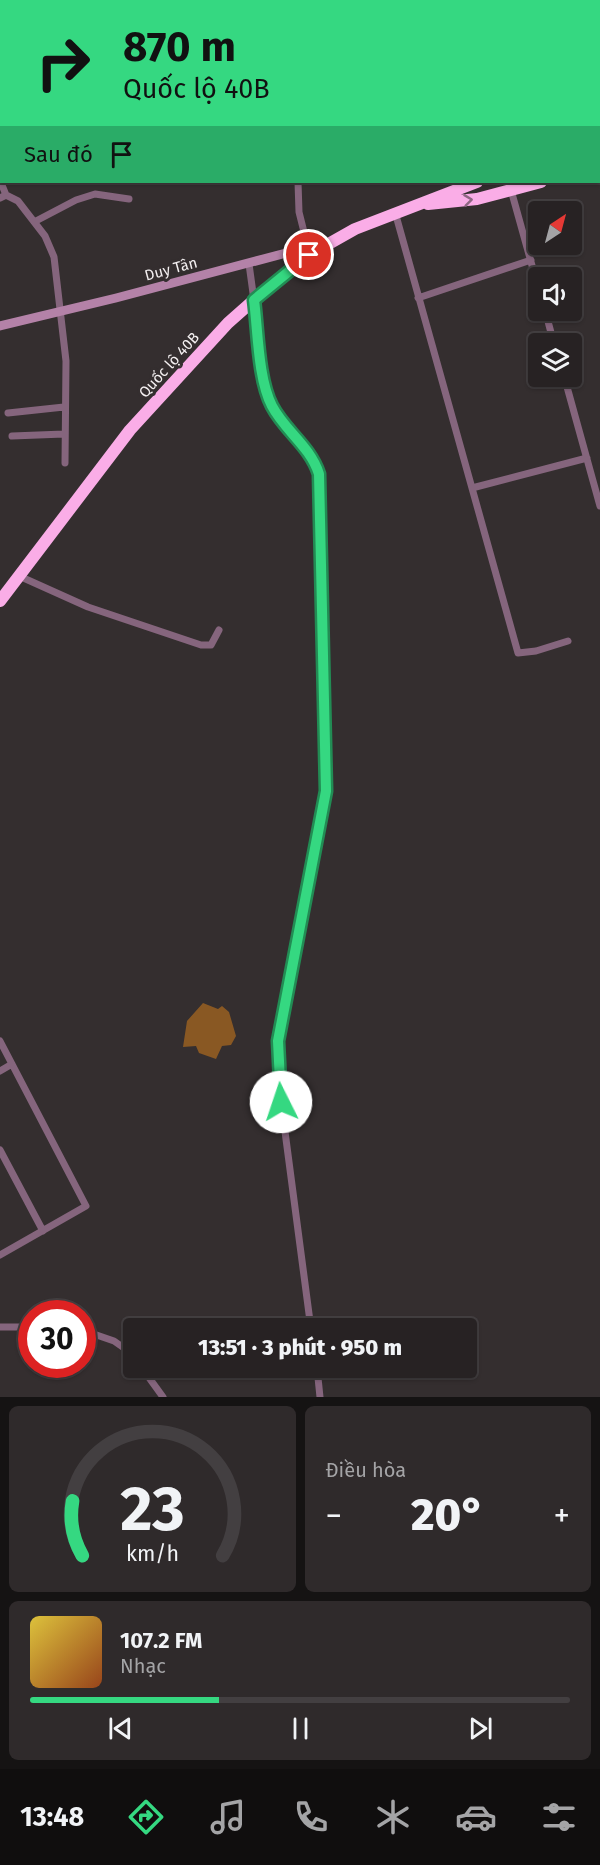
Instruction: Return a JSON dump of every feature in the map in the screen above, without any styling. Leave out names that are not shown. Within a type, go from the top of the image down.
[{"type":"highway","name":"Quốc lộ 40B","points":[[0,601],[130,429],[228,323],[254,300],[309,255],[347,234],[395,212],[474,183]]},
{"type":"highway","name":"Quốc lộ 40B","points":[[409,207],[477,199],[537,183]]},
{"type":"street","points":[[298,183],[299,212],[308,248]]},
{"type":"street","points":[[511,190],[533,267]]},
{"type":"street","points":[[33,222],[76,200],[95,194],[129,199]]},
{"type":"street","points":[[3,196],[18,201],[45,236],[54,257],[66,361],[65,463]]},
{"type":"street","points":[[395,212],[519,653],[536,651],[568,641]]},
{"type":"street","name":"Duy Tân","points":[[0,326],[249,264],[308,248],[347,234]]},
{"type":"street","points":[[418,298],[531,260]]},
{"type":"street","points":[[249,264],[267,395],[278,416],[314,459],[319,474],[326,791],[278,1041],[279,1086],[310,1318]]},
{"type":"street","points":[[567,387],[600,506]]},
{"type":"street","points":[[8,413],[64,407]]},
{"type":"street","points":[[12,436],[64,434]]},
{"type":"street","points":[[472,488],[587,458]]},
{"type":"street","points":[[19,576],[88,607],[187,641],[211,645],[219,630]]},
{"type":"street","points":[[0,1041],[86,1206],[0,1255]]},
{"type":"street","points":[[0,1071],[12,1064]]},
{"type":"street","points":[[0,1150],[43,1231]]},
{"type":"street","points":[[0,1327],[18,1327]]},
{"type":"street","points":[[96,1335],[114,1341],[123,1347]]},
{"type":"street","points":[[149,1378],[163,1397]]},
{"type":"street","points":[[318,1378],[321,1397]]},
{"type":"shaded area","points":[[203,1003],[218,1009],[222,1006],[229,1012],[236,1036],[231,1045],[222,1046],[216,1059],[199,1053],[196,1046],[183,1047],[187,1021]]},
{"type":"route","points":[[281,1102],[278,1041],[326,791],[323,731],[321,528],[319,474],[314,459],[308,449],[278,416],[267,395],[254,300],[309,255]]}]
